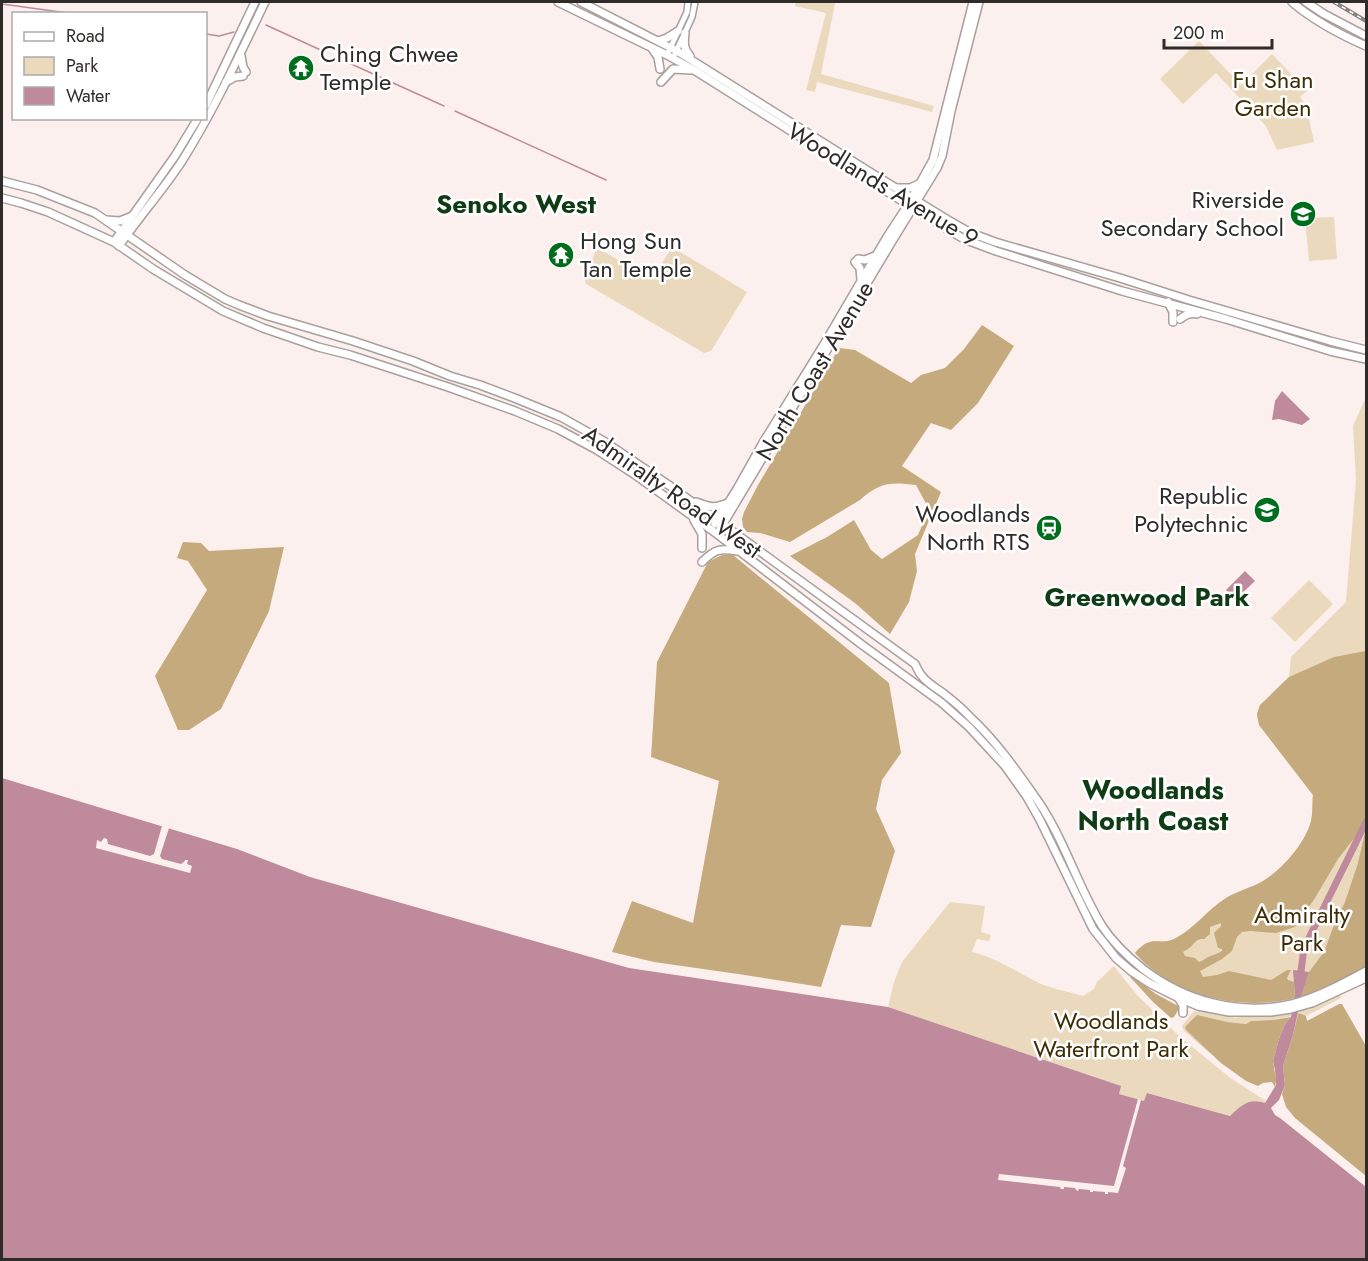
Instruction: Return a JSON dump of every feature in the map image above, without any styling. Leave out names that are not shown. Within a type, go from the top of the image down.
[{"type":"main road","points":[[207,103],[255,2]]},
{"type":"main road","points":[[207,118],[265,2]]},
{"type":"main road","name":"Woodlands Avenue 9","points":[[558,2],[651,47],[672,53]]},
{"type":"main road","name":"Woodlands Avenue 9","points":[[581,2],[658,41],[672,53],[913,203],[971,233],[1318,338],[1366,350]]},
{"type":"main road","points":[[935,213],[927,201],[923,186],[933,159],[973,2]]},
{"type":"main road","points":[[926,216],[913,217],[900,222],[899,208],[892,190],[923,186],[937,168],[942,156],[979,2]]},
{"type":"main road","points":[[1292,2],[1318,22],[1366,46]]},
{"type":"main road","points":[[1306,2],[1366,36]]},
{"type":"main road","points":[[658,41],[682,32],[685,49],[695,66],[674,69],[661,82]]},
{"type":"main road","points":[[651,47],[658,57],[660,69]]},
{"type":"main road","points":[[226,82],[244,74],[240,54]]},
{"type":"main road","points":[[144,248],[136,235],[135,218],[197,120]]},
{"type":"main road","points":[[116,244],[181,162],[206,120]]},
{"type":"main road","name":"Admiralty Road West","points":[[2,181],[37,190],[95,213],[185,275],[239,305],[474,383],[561,417],[602,440],[915,664],[923,678],[968,714],[1020,774],[1048,816],[1085,887]]},
{"type":"main road","name":"North Coast Avenue","points":[[715,532],[728,503],[764,441],[876,255],[923,186]]},
{"type":"main road","name":"Admiralty Road West","points":[[2,198],[48,212],[116,244],[223,311],[318,347],[350,355],[473,395],[558,429],[597,450],[634,474],[715,532],[948,708],[969,727],[998,758],[1026,797],[1073,886],[1113,941],[1127,956],[1164,984],[1196,1002]]},
{"type":"main road","name":"Woodlands Avenue 9","points":[[913,203],[926,216],[957,235],[981,246],[1118,290],[1167,302],[1330,351],[1366,359]]},
{"type":"main road","points":[[104,219],[120,221],[135,218]]},
{"type":"main road","name":"North Coast Avenue","points":[[719,523],[730,512],[891,243],[900,222]]},
{"type":"main road","points":[[861,282],[861,272],[856,260],[865,260],[876,255]]},
{"type":"main road","points":[[1068,263],[1064,264],[1063,268],[1068,274]]},
{"type":"main road","points":[[1118,290],[1125,286],[1120,278]]},
{"type":"main road","points":[[1167,302],[1177,321],[1192,313],[1211,315]]},
{"type":"main road","points":[[448,387],[453,382],[450,376]]},
{"type":"main road","points":[[473,395],[469,388],[474,383]]},
{"type":"main road","points":[[687,500],[710,508],[728,503]]},
{"type":"main road","points":[[730,512],[730,523],[741,538]]},
{"type":"main road","points":[[692,515],[702,534],[702,548]]},
{"type":"main road","points":[[702,562],[716,550],[740,551]]},
{"type":"main road","points":[[837,626],[846,626],[848,622],[843,613]]},
{"type":"main road","points":[[859,625],[850,626],[850,631],[861,644]]},
{"type":"main road","points":[[1073,886],[1085,887],[1082,897]]},
{"type":"main road","name":"Admiralty Road West","points":[[1082,897],[1093,929],[1116,958],[1149,983],[1179,998],[1196,1002]]},
{"type":"main road","points":[[1301,1004],[1366,971]]},
{"type":"main road","points":[[1196,1002],[1215,1010],[1272,1012],[1324,999],[1366,978]]},
{"type":"main road","points":[[1179,998],[1183,1005],[1183,1013]]},
{"type":"street","points":[[682,32],[688,2]]},
{"type":"street","points":[[672,53],[692,17],[695,2]]},
{"type":"green space","points":[[795,2],[835,3],[821,74],[934,106],[932,112],[817,82],[815,92],[806,90],[826,13],[795,6]]},
{"type":"green space","name":"Fu Shan Garden","points":[[1199,41],[1241,85],[1272,54],[1307,91],[1300,97],[1306,105],[1314,142],[1277,150],[1266,126],[1216,73],[1183,104],[1160,79]]},
{"type":"green space","points":[[1334,217],[1337,259],[1309,261],[1305,218]]},
{"type":"green space","points":[[672,247],[747,292],[711,351],[704,353],[586,284],[584,277],[597,248],[652,279]]},
{"type":"green space","name":"Admiralty Park","points":[[1366,397],[1366,965],[1322,989],[1290,999],[1157,973],[1144,964],[1135,953],[1146,943],[1170,940],[1183,934],[1226,898],[1258,883],[1278,870],[1304,838],[1312,818],[1313,795],[1259,725],[1258,709],[1289,677],[1291,657],[1346,602],[1356,480],[1353,426]]},
{"type":"green space","points":[[1309,580],[1333,604],[1295,642],[1271,618]]},
{"type":"green space","name":"Woodlands Waterfront Park","points":[[950,902],[985,906],[981,932],[991,935],[989,941],[977,939],[972,952],[981,954],[1044,985],[1083,996],[1094,989],[1097,982],[1114,966],[1137,995],[1179,1036],[1229,1077],[1266,1101],[1265,1103],[1250,1102],[1230,1116],[1148,1093],[1144,1101],[1119,1094],[1120,1086],[888,1007],[902,962]]},
{"type":"green space","points":[[1337,995],[1341,998],[1306,1016],[1302,1014],[1273,1020],[1251,1021],[1246,1024],[1227,1022],[1186,1030],[1213,1056],[1184,1031],[1182,1026],[1194,1011],[1198,1012],[1198,1009],[1232,1015],[1236,1018],[1302,1008]]},
{"type":"shaded area","points":[[982,325],[1014,346],[978,403],[951,430],[931,423],[902,466],[941,492],[915,554],[917,571],[909,602],[890,634],[855,603],[790,556],[854,520],[871,550],[882,559],[918,535],[929,509],[916,485],[893,484],[880,487],[790,542],[760,533],[747,532],[743,527],[744,512],[839,348],[855,350],[911,383],[921,375],[945,368],[964,349]]},
{"type":"shaded area","points":[[183,542],[201,543],[209,551],[284,547],[269,611],[221,709],[189,730],[178,730],[155,676],[207,590],[188,561],[177,558]]},
{"type":"shaded area","points":[[722,555],[733,555],[889,683],[901,753],[882,780],[876,809],[895,851],[871,927],[841,925],[821,987],[654,962],[612,952],[632,901],[693,923],[719,781],[651,757],[657,662],[708,562]]},
{"type":"shaded area","points":[[1366,651],[1366,817],[1359,832],[1338,859],[1295,927],[1276,933],[1242,932],[1237,937],[1232,951],[1200,971],[1203,977],[1229,971],[1271,980],[1291,970],[1287,978],[1294,982],[1295,998],[1252,1003],[1208,997],[1187,990],[1150,968],[1135,953],[1146,943],[1170,940],[1183,934],[1226,898],[1270,876],[1299,846],[1311,821],[1313,795],[1259,725],[1257,714],[1260,705],[1289,677],[1334,657]],"holes":[[[1221,923],[1214,933],[1218,948],[1222,951],[1199,962],[1195,958],[1185,956],[1183,952],[1197,940],[1204,939],[1210,934],[1210,927]]]},
{"type":"shaded area","points":[[1366,828],[1366,968],[1302,998],[1309,972],[1324,952],[1345,902],[1358,863]]},
{"type":"shaded area","points":[[1131,976],[1156,994],[1180,1007],[1174,1017],[1171,1018],[1153,1002]]},
{"type":"shaded area","points":[[1342,1004],[1366,1046],[1366,1176],[1295,1118],[1286,1107],[1282,1094],[1285,1085],[1283,1066],[1298,1014],[1306,1016],[1307,1021]]},
{"type":"shaded area","points":[[1197,1015],[1246,1024],[1251,1021],[1291,1017],[1285,1024],[1273,1061],[1275,1087],[1272,1082],[1258,1086],[1246,1081],[1221,1063],[1186,1030],[1185,1027]]},
{"type":"water","points":[[1282,391],[1310,419],[1302,425],[1279,419],[1272,420],[1275,401]]},
{"type":"water","points":[[1245,571],[1255,581],[1235,600],[1226,590]]},
{"type":"water","points":[[2,778],[237,849],[310,877],[629,968],[888,1007],[1121,1086],[1119,1094],[1144,1101],[1147,1093],[1230,1116],[1250,1102],[1265,1103],[1276,1085],[1273,1061],[1285,1024],[1291,1017],[1295,995],[1293,970],[1309,972],[1283,1066],[1285,1085],[1279,1100],[1271,1108],[1275,1115],[1366,1187],[1366,1259],[2,1259]]},
{"type":"pier","points":[[162,826],[169,828],[160,856],[162,859],[181,864],[188,860],[187,864],[192,866],[190,873],[96,848],[97,840],[101,842],[104,838],[107,839],[108,844],[150,856],[154,854]]},
{"type":"pier","points":[[1138,1099],[1141,1100],[1118,1193],[1105,1194],[1105,1192],[1090,1192],[1090,1190],[1079,1189],[1078,1191],[1075,1188],[1061,1189],[1060,1187],[998,1180],[999,1174],[1114,1186]]},
{"type":"waterway","points":[[2,4],[60,12]]},
{"type":"waterway","points":[[266,25],[325,52]]},
{"type":"waterway","points":[[207,34],[219,36],[234,32]]},
{"type":"waterway","points":[[338,58],[444,106]]},
{"type":"waterway","points":[[455,111],[606,180]]},
{"type":"waterway","points":[[1300,979],[1304,948],[1366,822]]},
{"type":"railway","points":[[1334,2],[1366,21]]},
{"type":"place","name":"Ching Chwee Temple","points":[[301,68]]},
{"type":"place","name":"Riverside Secondary School","points":[[1303,214]]},
{"type":"place","name":"Hong Sun Tan Temple","points":[[561,255]]},
{"type":"place","name":"Republic Polytechnic","points":[[1267,510]]},
{"type":"place","name":"Woodlands North RTS","points":[[1049,528]]},
{"type":"district","name":"Senoko West","points":[[516,204]]},
{"type":"district","name":"Greenwood Park","points":[[1147,597]]},
{"type":"district","name":"Woodlands North Coast","points":[[1153,806]]}]
